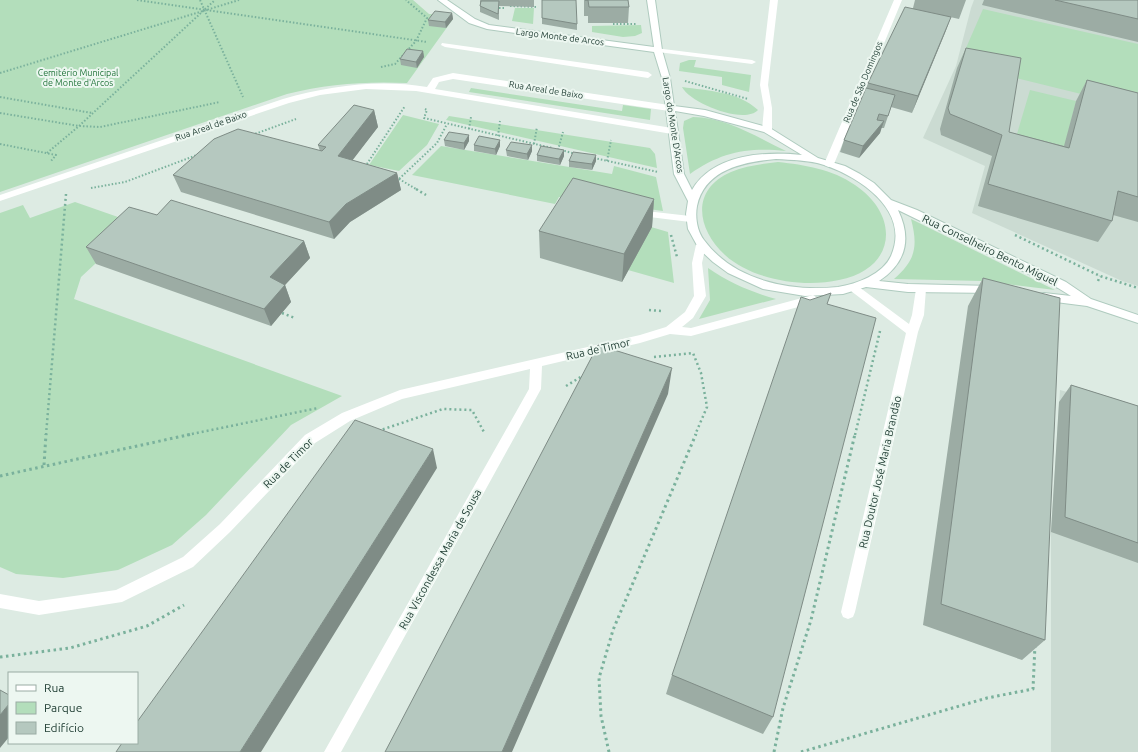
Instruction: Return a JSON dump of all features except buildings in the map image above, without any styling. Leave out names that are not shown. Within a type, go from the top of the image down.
[{"type":"street","name":"Largo Monte de Arcos","points":[[442,0],[480,25],[501,30],[658,50]]},
{"type":"street","name":"Largo do Monte D'Arcos","points":[[651,0],[658,50],[666,78],[679,174],[692,199]]},
{"type":"street","points":[[767,130],[768,108],[764,85],[774,0]]},
{"type":"street","name":"Rua de São Domingos","points":[[829,164],[898,0]]},
{"type":"street","points":[[446,45],[648,75]]},
{"type":"street","points":[[658,50],[752,62]]},
{"type":"street","name":"Rua Areal de Baixo","points":[[429,91],[436,80],[453,76],[705,113],[767,130],[817,161]]},
{"type":"street","name":"Rua Areal de Baixo","points":[[0,198],[286,101],[319,92],[366,86],[416,88],[672,131]]},
{"type":"street","points":[[776,156],[829,164],[869,184],[889,203],[900,225],[900,247],[888,267],[866,283],[855,288],[833,292],[806,293],[779,289],[752,282],[722,265],[701,245],[690,219],[692,199],[698,186],[722,167],[738,161],[776,156]]},
{"type":"street","name":"Rua Conselheiro Bento Miguel","points":[[889,203],[913,212],[1048,278],[1088,302]]},
{"type":"street","points":[[625,211],[690,219]]},
{"type":"street","name":"Rua de Timor","points":[[0,601],[38,608],[117,597],[188,562],[225,528],[310,439],[346,417],[400,395],[640,339],[670,330],[689,315],[700,296],[697,263],[701,245]]},
{"type":"street","points":[[866,283],[921,289],[1002,291]]},
{"type":"street","points":[[855,288],[912,332]]},
{"type":"street","name":"Rua Doutor José Maria Brandão","points":[[848,612],[912,332],[918,315],[921,289]]},
{"type":"street","name":"Rua de Timor","points":[[670,330],[691,332],[803,302],[833,292]]},
{"type":"street","name":"Rua Conselheiro Bento Miguel","points":[[1031,295],[1088,302],[1138,319]]},
{"type":"street","name":"Rua Viscondessa Maria de Sousa","points":[[332,752],[536,389],[536,363]]},
{"type":"path","points":[[137,0],[446,45]]},
{"type":"path","points":[[200,0],[203,10],[243,98]]},
{"type":"path","points":[[47,153],[79,126],[215,0]]},
{"type":"path","points":[[0,73],[239,0]]},
{"type":"path","points":[[379,67],[394,64],[416,41],[427,18],[406,0]]},
{"type":"path","points":[[499,8],[538,8]]},
{"type":"path","points":[[607,24],[638,24]]},
{"type":"path","points":[[681,80],[748,99],[768,108]]},
{"type":"path","points":[[236,99],[250,96]]},
{"type":"path","points":[[0,97],[92,113]]},
{"type":"path","points":[[362,170],[408,101]]},
{"type":"path","points":[[0,113],[100,128],[221,102]]},
{"type":"path","points":[[400,105],[412,108]]},
{"type":"path","points":[[420,109],[427,110],[424,118],[579,154]]},
{"type":"path","points":[[252,135],[302,117]]},
{"type":"path","points":[[469,129],[471,117]]},
{"type":"path","points":[[498,136],[500,122]]},
{"type":"path","points":[[399,179],[437,142],[447,124]]},
{"type":"path","points":[[534,144],[537,127]]},
{"type":"path","points":[[558,150],[563,132]]},
{"type":"path","points":[[607,161],[612,139]]},
{"type":"path","points":[[0,144],[56,155]]},
{"type":"path","points":[[88,189],[125,182],[200,154]]},
{"type":"path","points":[[593,158],[662,173]]},
{"type":"path","points":[[392,177],[399,179],[426,195]]},
{"type":"path","points":[[58,194],[73,192]]},
{"type":"path","points":[[44,465],[66,193]]},
{"type":"path","points":[[668,217],[668,224],[678,262]]},
{"type":"path","points":[[1015,235],[1100,276],[1138,288]]},
{"type":"path","points":[[1098,281],[1100,276]]},
{"type":"path","points":[[649,310],[662,311],[665,308]]},
{"type":"path","points":[[282,313],[295,318]]},
{"type":"path","points":[[774,752],[783,708],[811,620],[877,342],[882,327]]},
{"type":"path","points":[[609,752],[602,716],[599,678],[613,630],[707,407],[701,373],[693,354],[651,357]]},
{"type":"path","points":[[566,386],[590,371]]},
{"type":"path","points":[[0,476],[44,465],[326,406]]},
{"type":"path","points":[[376,432],[443,409],[472,410],[485,435]]},
{"type":"path","points":[[0,657],[70,648],[147,626],[184,605]]},
{"type":"path","points":[[801,752],[987,698],[1033,689],[1036,643]]},
{"type":"shaded area","points":[[974,0],[1138,0],[1138,286],[1122,281],[972,213],[985,166],[923,138],[956,66]]},
{"type":"shaded area","points":[[1060,390],[1138,413],[1138,752],[1051,752],[1051,532]]},
{"type":"green space","name":"Cemitério Municipal de Monte d'Arcos","points":[[0,0],[413,0],[429,14],[450,16],[449,18],[453,19],[407,83],[377,82],[347,84],[287,94],[0,192]]},
{"type":"green space","points":[[515,8],[534,8],[533,24],[512,21]]},
{"type":"green space","points":[[983,9],[1138,44],[1138,108],[959,64]]},
{"type":"green space","points":[[641,25],[642,33],[635,36],[623,37],[592,32],[592,26]]},
{"type":"green space","points":[[689,60],[696,60],[694,67],[751,75],[749,92],[722,85],[722,77],[679,71],[680,63]]},
{"type":"green space","points":[[682,87],[732,95],[758,110],[751,114],[730,114],[695,99]]},
{"type":"green space","points":[[471,88],[622,111],[623,105],[651,109],[650,120],[469,92]]},
{"type":"green space","points":[[1030,90],[1076,101],[1062,157],[1014,144]]},
{"type":"green space","points":[[403,115],[439,124],[427,145],[399,171],[369,165]]},
{"type":"green space","points":[[449,116],[650,148],[655,154],[657,168],[446,120]]},
{"type":"green space","points":[[693,117],[717,120],[729,124],[786,151],[759,150],[735,153],[713,161],[690,174],[683,128],[684,121]]},
{"type":"green space","points":[[441,146],[612,174],[614,166],[656,177],[663,211],[559,197],[555,204],[412,175]]},
{"type":"green space","points":[[778,162],[808,166],[828,171],[855,185],[870,198],[880,211],[885,226],[886,240],[881,253],[872,265],[858,274],[839,280],[810,283],[795,282],[779,280],[749,271],[736,264],[725,255],[708,234],[704,222],[702,210],[704,199],[709,189],[718,180],[731,172],[760,164]]},
{"type":"green space","points":[[75,202],[138,224],[81,277],[74,299],[342,396],[291,425],[206,515],[172,545],[118,570],[63,578],[16,574],[0,567],[0,213],[23,205],[30,218]]},
{"type":"green space","points":[[911,219],[1055,290],[982,281],[894,279],[907,265],[913,252],[914,237]]},
{"type":"green space","points":[[651,227],[668,232],[674,283],[628,270]]},
{"type":"green space","points":[[708,268],[741,286],[776,299],[699,319],[710,300]]}]
